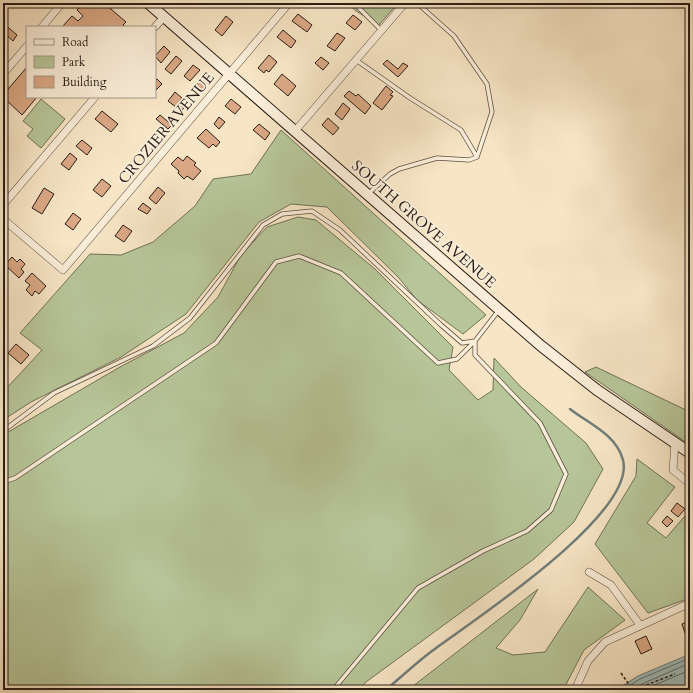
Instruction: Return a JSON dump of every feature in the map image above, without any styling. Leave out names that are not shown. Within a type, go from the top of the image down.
[{"type":"main road","name":"SOUTH GROVE AVENUE","points":[[148,3],[540,345],[597,390],[690,453]]},
{"type":"street","points":[[43,26],[62,3]]},
{"type":"street","name":"CROZIER AVENUE","points":[[3,219],[63,270],[289,3]]},
{"type":"street","points":[[295,131],[405,3]]},
{"type":"street","points":[[156,26],[164,17]]},
{"type":"street","points":[[3,74],[26,47]]},
{"type":"street","points":[[3,205],[94,98]]},
{"type":"street","points":[[675,442],[673,470],[690,484]]},
{"type":"street","points":[[589,572],[611,586],[640,625]]},
{"type":"street","points":[[575,690],[588,661],[605,642],[690,603]]},
{"type":"lane","points":[[354,3],[381,30]]},
{"type":"lane","points":[[417,3],[454,36],[487,84],[492,112],[477,157]]},
{"type":"lane","points":[[356,60],[410,98],[461,130],[477,157]]},
{"type":"lane","points":[[368,195],[390,174],[399,169],[438,158],[469,160],[477,157]]},
{"type":"lane","points":[[3,431],[54,394],[153,346],[190,318],[262,225],[282,214],[312,211],[340,230],[462,343],[475,341]]},
{"type":"lane","points":[[3,482],[15,478],[216,344],[276,262],[299,256],[341,273],[438,362],[457,359],[475,341],[499,309]]},
{"type":"lane","points":[[333,690],[418,588],[483,551],[527,531],[551,510],[566,474],[540,423],[476,355],[475,341]]},
{"type":"path","points":[[621,673],[633,690],[675,674]]},
{"type":"green space","points":[[347,3],[398,3],[379,25],[356,11]]},
{"type":"green space","points":[[41,99],[65,119],[41,148],[27,136],[33,129],[23,121]]},
{"type":"green space","points":[[281,130],[486,315],[463,334],[417,300],[398,277],[327,207],[291,204],[259,222],[186,314],[121,357],[31,402],[3,420],[3,392],[42,350],[20,333],[90,254],[121,255],[153,242],[195,206],[213,179],[251,174]]},
{"type":"green space","points":[[298,217],[316,220],[375,269],[453,347],[449,370],[478,400],[493,390],[494,358],[521,387],[586,443],[603,469],[574,522],[534,559],[366,682],[359,690],[3,690],[3,435],[120,367],[184,333],[218,297],[241,255],[267,227]]},
{"type":"green space","points":[[596,367],[690,412],[690,445],[585,372]]},
{"type":"green space","points":[[637,459],[675,487],[647,523],[666,538],[690,510],[690,598],[648,613],[595,544],[636,476]]},
{"type":"green space","points":[[588,587],[625,620],[584,650],[563,690],[408,690],[538,589],[520,620],[496,648],[513,655],[545,652]]},
{"type":"water","points":[[690,654],[690,690],[616,690],[638,676]]},
{"type":"building","points":[[83,3],[97,3],[101,6],[104,3],[126,22],[123,25],[124,26],[63,26],[72,16],[78,21],[83,16],[77,10]]},
{"type":"building","points":[[312,3],[323,3],[318,8]]},
{"type":"building","points":[[298,14],[312,25],[307,32],[292,21]]},
{"type":"building","points":[[353,15],[362,22],[355,30],[346,23]]},
{"type":"building","points":[[226,16],[233,22],[222,36],[215,30]]},
{"type":"building","points":[[3,23],[17,35],[13,41],[3,32]]},
{"type":"building","points":[[283,30],[296,41],[291,48],[277,37]]},
{"type":"building","points":[[337,33],[345,38],[335,51],[327,46]]},
{"type":"building","points":[[164,46],[170,52],[161,63],[156,55]]},
{"type":"building","points":[[269,55],[277,62],[269,72],[266,70],[264,73],[258,68]]},
{"type":"building","points":[[176,56],[182,61],[171,74],[165,69]]},
{"type":"building","points":[[321,57],[329,63],[323,70],[315,63]]},
{"type":"building","points":[[387,60],[398,69],[403,63],[408,66],[398,77],[383,64]]},
{"type":"building","points":[[193,65],[200,70],[190,81],[184,76]]},
{"type":"building","points":[[26,68],[26,98],[36,98],[22,115],[3,97],[3,95]]},
{"type":"building","points":[[205,74],[211,79],[201,92],[195,87]]},
{"type":"building","points":[[282,74],[296,86],[288,96],[274,84]]},
{"type":"building","points":[[157,79],[162,84],[156,90]]},
{"type":"building","points":[[386,86],[393,92],[390,95],[393,96],[382,110],[373,103]]},
{"type":"building","points":[[349,91],[356,96],[358,94],[371,106],[365,114],[344,96]]},
{"type":"building","points":[[175,92],[182,98],[179,102],[185,107],[181,111],[168,101]]},
{"type":"building","points":[[231,99],[241,107],[235,114],[225,106]]},
{"type":"building","points":[[343,103],[350,109],[342,120],[335,114]]},
{"type":"building","points":[[102,111],[118,124],[111,132],[95,119]]},
{"type":"building","points":[[160,115],[172,125],[168,129],[156,119]]},
{"type":"building","points":[[219,117],[225,122],[219,129],[214,124]]},
{"type":"building","points":[[328,118],[339,128],[333,135],[322,125]]},
{"type":"building","points":[[259,124],[270,133],[265,140],[253,130]]},
{"type":"building","points":[[206,129],[220,142],[216,147],[213,144],[209,148],[197,138]]},
{"type":"building","points":[[82,140],[92,148],[87,155],[76,146]]},
{"type":"building","points":[[70,153],[77,159],[69,170],[61,164]]},
{"type":"building","points":[[187,156],[196,163],[194,165],[201,171],[193,180],[187,176],[184,179],[178,173],[179,171],[171,164],[178,157],[183,161]]},
{"type":"building","points":[[102,179],[111,186],[102,197],[93,190]]},
{"type":"building","points":[[158,187],[165,193],[156,204],[149,198]]},
{"type":"building","points":[[44,188],[54,194],[42,214],[32,208]]},
{"type":"building","points":[[143,203],[151,209],[147,214],[138,209]]},
{"type":"building","points":[[73,213],[81,219],[73,230],[65,224]]},
{"type":"building","points":[[123,225],[132,231],[124,242],[115,236]]},
{"type":"building","points":[[12,257],[17,262],[20,259],[25,264],[21,269],[24,272],[19,278],[5,265]]},
{"type":"building","points":[[32,273],[46,286],[39,294],[35,291],[32,296],[26,290],[30,285],[25,281]]},
{"type":"building","points":[[16,344],[29,355],[21,364],[8,353]]},
{"type":"building","points":[[677,503],[685,509],[678,517],[671,511]]},
{"type":"building","points":[[667,516],[673,521],[667,527],[662,522]]},
{"type":"building","points":[[690,621],[690,638],[687,639],[682,624]]},
{"type":"building","points":[[646,636],[652,649],[641,654],[635,641]]},
{"type":"waterway","points":[[386,690],[414,665],[514,592],[548,564],[579,536],[605,508],[620,482],[623,460],[619,451],[608,436],[570,409]]}]
